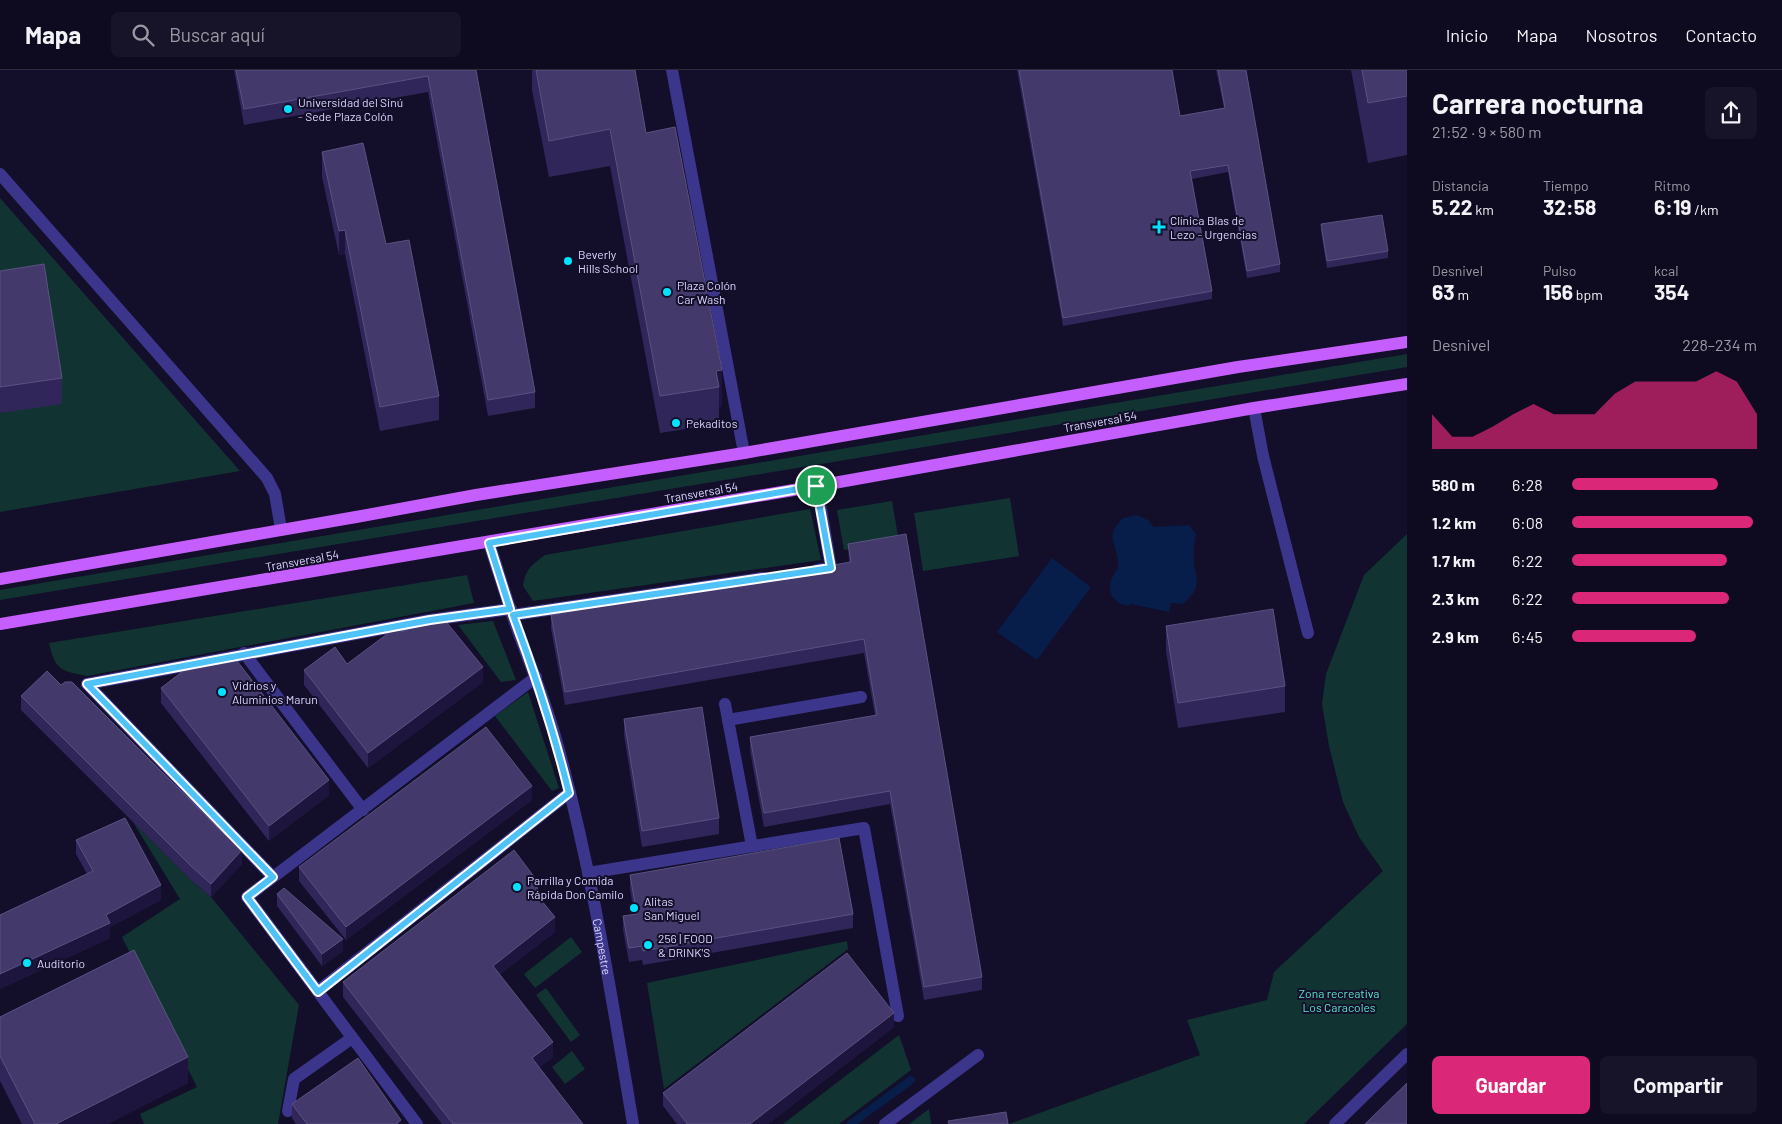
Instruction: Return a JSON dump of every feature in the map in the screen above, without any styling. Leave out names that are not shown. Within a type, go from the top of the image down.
[{"type":"main road","points":[[0,579],[476,495],[744,452],[1228,369],[1407,342]]},
{"type":"main road","name":"Transversal 54","points":[[0,624],[489,543],[1254,408],[1407,384]]},
{"type":"street","points":[[672,70],[744,452]]},
{"type":"street","points":[[0,174],[266,478],[275,494],[281,529]]},
{"type":"street","points":[[1254,408],[1263,456],[1308,633]]},
{"type":"street","points":[[802,572],[831,568],[816,486]]},
{"type":"street","name":"Campestre","points":[[489,543],[536,677],[569,793],[597,914],[633,1124]]},
{"type":"street","points":[[273,877],[87,684],[244,653],[430,620],[512,612],[773,577]]},
{"type":"street","points":[[244,653],[363,810]]},
{"type":"street","points":[[417,1124],[247,897],[536,677]]},
{"type":"street","points":[[728,720],[861,697]]},
{"type":"street","points":[[725,704],[752,846]]},
{"type":"street","points":[[318,992],[569,793]]},
{"type":"street","points":[[588,873],[864,828],[898,1016]]},
{"type":"street","points":[[288,1111],[294,1079],[352,1038]]},
{"type":"street","points":[[1335,1124],[1407,1054]]},
{"type":"street","points":[[885,1124],[978,1055]]},
{"type":"green space","points":[[0,198],[240,471],[0,512]]},
{"type":"green space","points":[[1407,354],[1407,367],[0,600],[0,590]]},
{"type":"green space","points":[[1010,498],[1019,556],[923,571],[914,513]]},
{"type":"green space","points":[[892,501],[899,542],[844,550],[837,510]]},
{"type":"green space","points":[[810,509],[821,560],[533,601],[523,586],[530,568],[545,555]]},
{"type":"green space","name":"Zona recreativa Los Caracoles","points":[[1407,534],[1407,1024],[1304,1124],[1009,1124],[1200,1055],[1187,1020],[1267,1000],[1274,972],[1383,871],[1359,837],[1343,802],[1329,746],[1322,704],[1326,674],[1364,575]]},
{"type":"green space","points":[[467,575],[474,603],[87,676],[71,673],[60,668],[54,659],[49,643]]},
{"type":"green space","points":[[493,621],[516,680],[501,682],[458,625]]},
{"type":"green space","points":[[528,692],[559,788],[552,791],[495,716]]},
{"type":"green space","points":[[133,822],[192,881],[211,897],[299,1005],[278,1124],[144,1124],[140,1114],[197,1087],[122,937],[180,899]]},
{"type":"green space","points":[[571,937],[582,952],[535,988],[524,974]]},
{"type":"green space","points":[[847,941],[848,949],[664,1089],[647,983]]},
{"type":"green space","points":[[546,988],[580,1035],[571,1042],[536,995]]},
{"type":"green space","points":[[899,1035],[911,1070],[839,1124],[783,1124]]},
{"type":"green space","points":[[572,1051],[585,1069],[565,1084],[552,1067]]},
{"type":"green space","points":[[929,1109],[931,1124],[909,1124]]},
{"type":"water","points":[[1137,515],[1148,520],[1154,527],[1189,525],[1196,534],[1194,562],[1197,580],[1195,589],[1193,594],[1183,604],[1171,603],[1169,612],[1131,604],[1127,606],[1115,600],[1110,591],[1111,580],[1118,568],[1113,537],[1114,530],[1123,518]]},
{"type":"water","points":[[1052,558],[1091,587],[1037,660],[997,632]]},
{"type":"building","points":[[236,70],[476,70],[535,392],[488,400],[428,76],[244,109]]},
{"type":"building","points":[[536,70],[635,70],[646,133],[675,127],[722,370],[716,371],[719,387],[660,396],[610,129],[549,141]]},
{"type":"building","name":"Clínica Blas de Lezo - Urgencias","points":[[1019,70],[1172,70],[1180,116],[1225,108],[1218,70],[1246,70],[1280,264],[1247,271],[1228,165],[1190,171],[1212,291],[1063,318]]},
{"type":"building","points":[[1362,70],[1407,70],[1407,96],[1368,103]]},
{"type":"building","points":[[363,143],[386,244],[409,240],[439,396],[380,407],[345,230],[339,231],[322,152]]},
{"type":"building","points":[[1382,215],[1388,251],[1327,261],[1321,224]]},
{"type":"building","points":[[44,264],[62,378],[0,387],[0,271]]},
{"type":"building","points":[[906,534],[982,977],[924,987],[890,791],[764,813],[750,737],[877,715],[864,639],[565,692],[551,615],[851,562],[848,544]]},
{"type":"building","points":[[1273,609],[1285,686],[1178,703],[1166,626]]},
{"type":"building","points":[[434,618],[443,618],[483,667],[368,753],[304,670],[335,647],[347,664],[398,626],[403,632],[420,620],[424,624]]},
{"type":"building","points":[[234,657],[329,780],[269,826],[161,688],[191,665]]},
{"type":"building","points":[[47,671],[61,685],[65,682],[72,682],[242,850],[211,884],[21,696]]},
{"type":"building","points":[[702,707],[719,818],[642,831],[624,719]]},
{"type":"building","points":[[486,727],[532,786],[346,927],[299,867]]},
{"type":"building","points":[[125,818],[161,885],[106,915],[110,923],[0,974],[0,915],[93,871],[76,840]]},
{"type":"building","points":[[839,838],[853,914],[643,951],[642,946],[629,948],[623,916],[637,914],[630,875]]},
{"type":"building","points":[[514,850],[538,882],[536,884],[541,900],[555,917],[493,966],[553,1042],[532,1058],[583,1124],[453,1124],[343,982]]},
{"type":"building","points":[[284,888],[343,939],[322,954],[277,894]]},
{"type":"building","points":[[134,950],[188,1057],[56,1124],[35,1124],[0,1056],[0,1017]]},
{"type":"building","points":[[847,953],[894,1013],[750,1124],[686,1124],[663,1093]]},
{"type":"building","points":[[358,1058],[401,1120],[398,1124],[307,1124],[292,1104]]},
{"type":"building","points":[[1407,1083],[1407,1124],[1365,1124]]},
{"type":"building","points":[[1006,1112],[1008,1124],[949,1124],[948,1121]]},
{"type":"waterway","points":[[851,1124],[911,1080]]},
{"type":"place","name":"Universidad del Sinú - Sede Plaza Colón","points":[[288,109]]},
{"type":"place","name":"Clínica Blas de Lezo - Urgencias","points":[[1159,227]]},
{"type":"place","name":"Beverly Hills School","points":[[568,261]]},
{"type":"place","name":"Plaza Colón Car Wash","points":[[667,292]]},
{"type":"place","name":"Pekaditos","points":[[676,423]]},
{"type":"place","name":"Vidrios y Aluminios Marun","points":[[222,692]]},
{"type":"place","name":"Parrilla y Comida Rápida Don Camilo","points":[[517,887]]},
{"type":"place","name":"Alitas San Miguel","points":[[634,908]]},
{"type":"place","name":"256 | FOOD & DRINK'S","points":[[648,945]]},
{"type":"place","name":"Auditorio","points":[[27,963]]},
{"type":"route","points":[[816,486],[831,568],[513,615],[536,677],[569,793],[318,992],[247,897],[273,877],[87,684],[244,653],[430,620],[510,609],[489,543],[816,486]]}]
